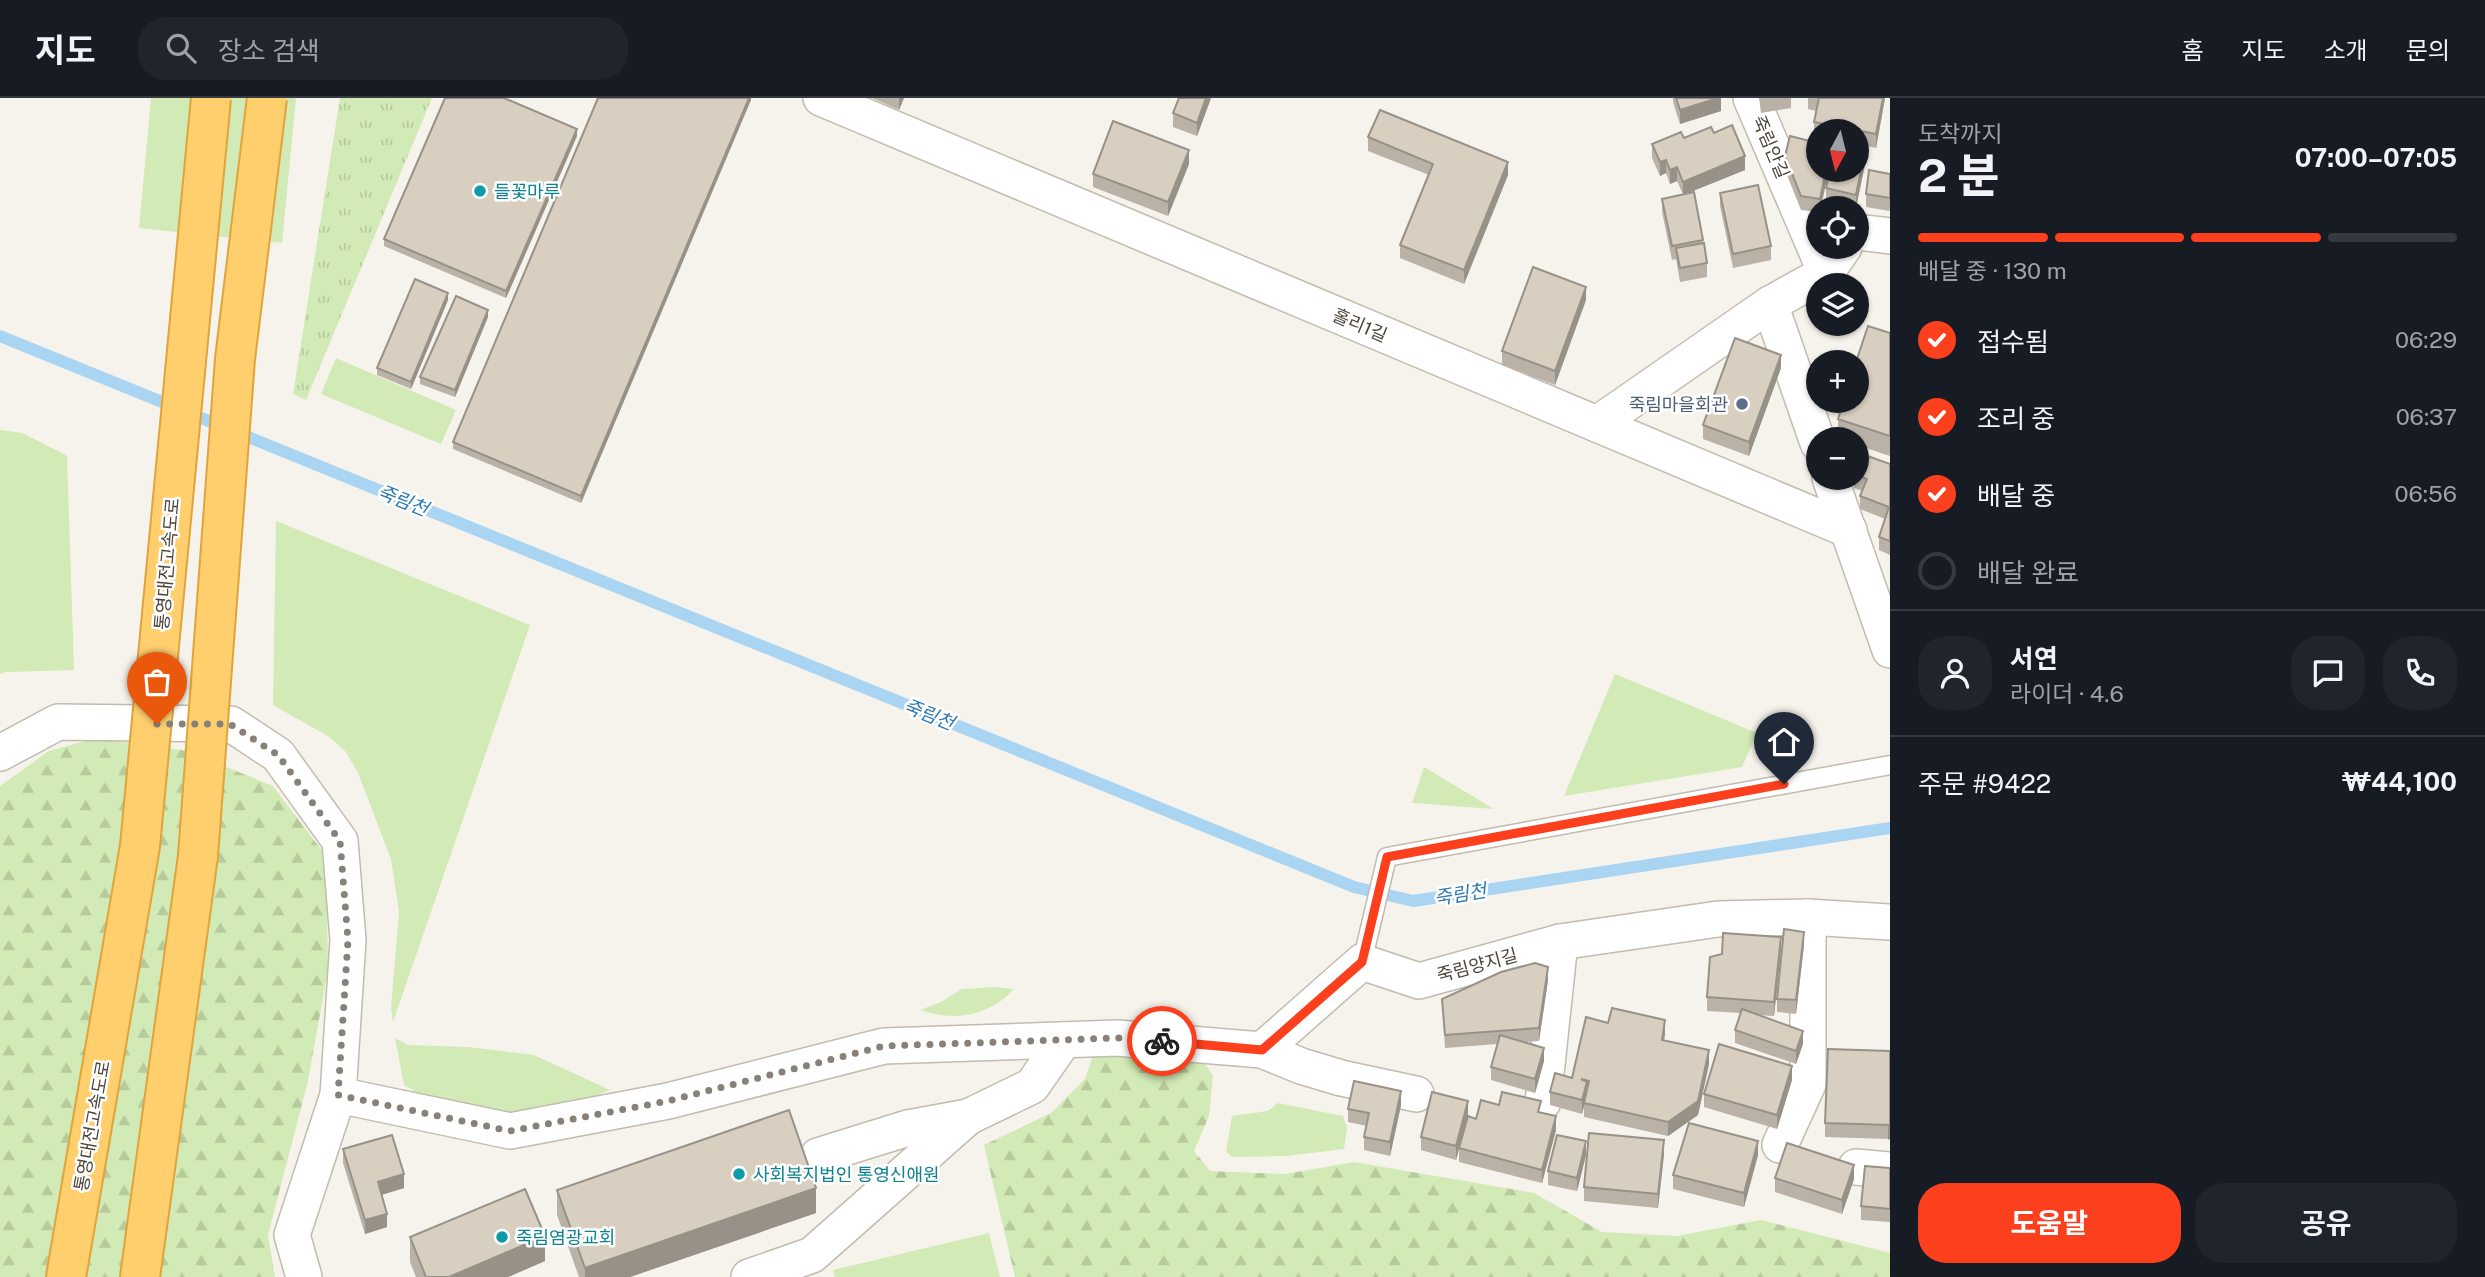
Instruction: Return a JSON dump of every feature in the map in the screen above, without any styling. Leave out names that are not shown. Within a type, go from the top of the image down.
[{"type":"highway","name":"통영대전고속도로","points":[[66,1277],[140,846],[211,98]]},
{"type":"highway","points":[[140,1277],[198,856],[235,359],[267,98]]},
{"type":"street","name":"홀리1길","points":[[821,98],[1849,530]]},
{"type":"street","name":"죽림안길","points":[[1751,98],[1835,260]]},
{"type":"street","points":[[1869,233],[1890,236]]},
{"type":"street","points":[[1597,425],[1835,260]]},
{"type":"street","points":[[1770,304],[1812,427]]},
{"type":"street","points":[[1834,490],[1890,650]]},
{"type":"street","points":[[0,753],[58,722],[230,724],[278,755],[340,841],[348,940],[338,1095],[292,1235],[304,1277]]},
{"type":"street","points":[[1780,1145],[1808,1084],[1808,917]]},
{"type":"street","name":"죽림양지길","points":[[1365,950],[1419,981],[1560,942],[1717,919],[1808,917],[1890,922]]},
{"type":"street","points":[[1544,1102],[1560,942]]},
{"type":"street","points":[[1262,1050],[1365,950]]},
{"type":"street","points":[[338,1095],[510,1131],[668,1101],[884,1046],[1117,1038],[1262,1050],[1301,1066],[1416,1094]]},
{"type":"street","points":[[818,1156],[908,1128],[968,1117],[1032,1086],[1064,1040]]},
{"type":"street","points":[[749,1277],[812,1266],[968,1117]]},
{"type":"street","points":[[1856,1167],[1890,1170]]},
{"type":"lane","points":[[1365,950],[1387,857],[1890,765]]},
{"type":"green space","points":[[151,98],[296,98],[282,243],[139,228]]},
{"type":"green space","points":[[340,98],[432,98],[306,400],[293,394]]},
{"type":"green space","points":[[336,358],[456,410],[441,444],[321,394]]},
{"type":"green space","points":[[0,430],[23,433],[67,456],[74,670],[0,674]]},
{"type":"green space","points":[[276,521],[530,625],[393,1022],[391,1007],[399,911],[391,859],[358,773],[346,752],[328,736],[273,705]]},
{"type":"green space","points":[[1615,674],[1757,733],[1742,767],[1564,796]]},
{"type":"green space","points":[[96,738],[187,751],[273,786],[326,856],[328,970],[308,1081],[268,1235],[275,1277],[0,1277],[0,786],[49,751]]},
{"type":"green space","points":[[1424,767],[1494,809],[1412,803]]},
{"type":"green space","points":[[962,989],[1014,989],[982,1011],[946,1016],[920,1010],[941,1002]]},
{"type":"green space","points":[[395,1038],[408,1045],[468,1047],[534,1055],[610,1090],[574,1105],[519,1113],[483,1110],[428,1099],[404,1085]]},
{"type":"green space","points":[[1162,1049],[1201,1058],[1213,1076],[1209,1116],[1194,1151],[1210,1171],[1285,1174],[1354,1162],[1534,1193],[1602,1232],[1677,1236],[1761,1220],[1890,1253],[1890,1277],[1015,1277],[984,1145],[1051,1113],[1085,1079],[1093,1056]]},
{"type":"green space","points":[[1278,1103],[1343,1116],[1347,1128],[1344,1149],[1287,1156],[1232,1157],[1226,1151],[1232,1116],[1268,1111]]},
{"type":"green space","points":[[989,1233],[1000,1277],[835,1277],[833,1270]]},
{"type":"building","name":"들꽃마루","points":[[445,98],[504,98],[577,129],[506,291],[384,239]]},
{"type":"building","points":[[598,98],[749,98],[581,496],[453,442]]},
{"type":"building","points":[[1179,98],[1206,98],[1197,123],[1173,113]]},
{"type":"building","points":[[1676,98],[1718,98],[1680,110]]},
{"type":"building","points":[[1819,98],[1883,98],[1876,134],[1869,133],[1869,119],[1815,119]]},
{"type":"building","points":[[1380,110],[1508,162],[1464,270],[1400,245],[1433,164],[1368,137]]},
{"type":"building","points":[[1113,121],[1189,150],[1168,202],[1093,174]]},
{"type":"building","points":[[1732,125],[1745,156],[1683,182],[1677,167],[1670,170],[1666,160],[1660,162],[1652,144],[1681,132],[1684,138],[1711,127],[1714,133]]},
{"type":"building","points":[[1790,136],[1806,140],[1806,182],[1824,182],[1821,196],[1801,196],[1785,156]]},
{"type":"building","points":[[1869,170],[1890,174],[1890,198],[1866,194]]},
{"type":"building","points":[[1827,182],[1859,182],[1856,195],[1826,188]]},
{"type":"building","points":[[1758,185],[1771,246],[1733,254],[1720,193]]},
{"type":"building","points":[[1694,192],[1703,240],[1672,246],[1662,199]]},
{"type":"building","points":[[1704,243],[1707,263],[1680,268],[1676,248]]},
{"type":"building","points":[[1533,267],[1586,287],[1555,371],[1502,351]]},
{"type":"building","points":[[415,279],[448,293],[411,382],[377,368]]},
{"type":"building","points":[[456,296],[488,310],[455,390],[420,377]]},
{"type":"building","points":[[1869,326],[1890,333],[1890,436],[1838,419],[1840,413],[1869,413],[1869,350],[1860,350],[1865,336],[1869,336]]},
{"type":"building","name":"죽림마을회관","points":[[1735,338],[1781,355],[1749,442],[1703,425]]},
{"type":"building","points":[[1869,456],[1890,464],[1890,541],[1879,537],[1889,507],[1860,496],[1862,490],[1869,490]]},
{"type":"building","points":[[1784,929],[1804,932],[1796,1000],[1777,999]]},
{"type":"building","points":[[1723,933],[1781,937],[1774,1002],[1707,997],[1710,957],[1722,954]]},
{"type":"building","points":[[1535,963],[1548,967],[1539,1028],[1445,1035],[1442,999],[1501,972]]},
{"type":"building","points":[[1612,1008],[1665,1020],[1662,1040],[1709,1050],[1698,1101],[1668,1122],[1584,1103],[1589,1081],[1581,1079],[1587,1082],[1582,1100],[1550,1092],[1555,1073],[1572,1078],[1586,1017],[1608,1023]]},
{"type":"building","points":[[1742,1009],[1803,1031],[1796,1051],[1735,1030]]},
{"type":"building","points":[[1500,1035],[1544,1048],[1535,1079],[1491,1067]]},
{"type":"building","points":[[1719,1044],[1792,1066],[1777,1115],[1704,1094]]},
{"type":"building","points":[[1828,1049],[1890,1051],[1890,1125],[1825,1123]]},
{"type":"building","points":[[1354,1081],[1401,1091],[1390,1142],[1364,1137],[1369,1113],[1348,1109]]},
{"type":"building","points":[[1432,1092],[1468,1101],[1456,1146],[1421,1137]]},
{"type":"building","points":[[1502,1092],[1541,1101],[1538,1112],[1556,1116],[1542,1170],[1459,1148],[1468,1116],[1476,1119],[1481,1100],[1499,1105]]},
{"type":"building","name":"사회복지법인 통영신애원","points":[[789,1110],[816,1188],[585,1268],[557,1190]]},
{"type":"building","points":[[1689,1123],[1758,1141],[1744,1193],[1673,1175]]},
{"type":"building","points":[[1589,1133],[1664,1140],[1658,1194],[1584,1187]]},
{"type":"building","points":[[392,1135],[404,1174],[378,1182],[387,1214],[365,1220],[343,1149]]},
{"type":"building","points":[[1557,1135],[1586,1141],[1577,1178],[1548,1171]]},
{"type":"building","points":[[1787,1143],[1854,1165],[1842,1200],[1775,1178]]},
{"type":"building","points":[[1865,1166],[1890,1168],[1890,1209],[1861,1206]]},
{"type":"building","points":[[525,1189],[545,1236],[449,1277],[426,1277],[410,1237]]},
{"type":"waterway","name":"죽림천","points":[[0,336],[1354,887],[1413,901],[1890,828]]},
{"type":"way so far","points":[[157,724],[230,724],[278,755],[340,841],[348,940],[338,1095],[510,1131],[668,1101],[884,1046],[1117,1038],[1162,1041]]},
{"type":"place","name":"들꽃마루","points":[[480,191]]},
{"type":"place","name":"죽림마을회관","points":[[1742,404]]},
{"type":"place","name":"사회복지법인 통영신애원","points":[[739,1174]]},
{"type":"place","name":"죽림염광교회","points":[[502,1237]]},
{"type":"route","points":[[1162,1041],[1262,1050],[1362,962],[1387,857],[1784,784]]}]
